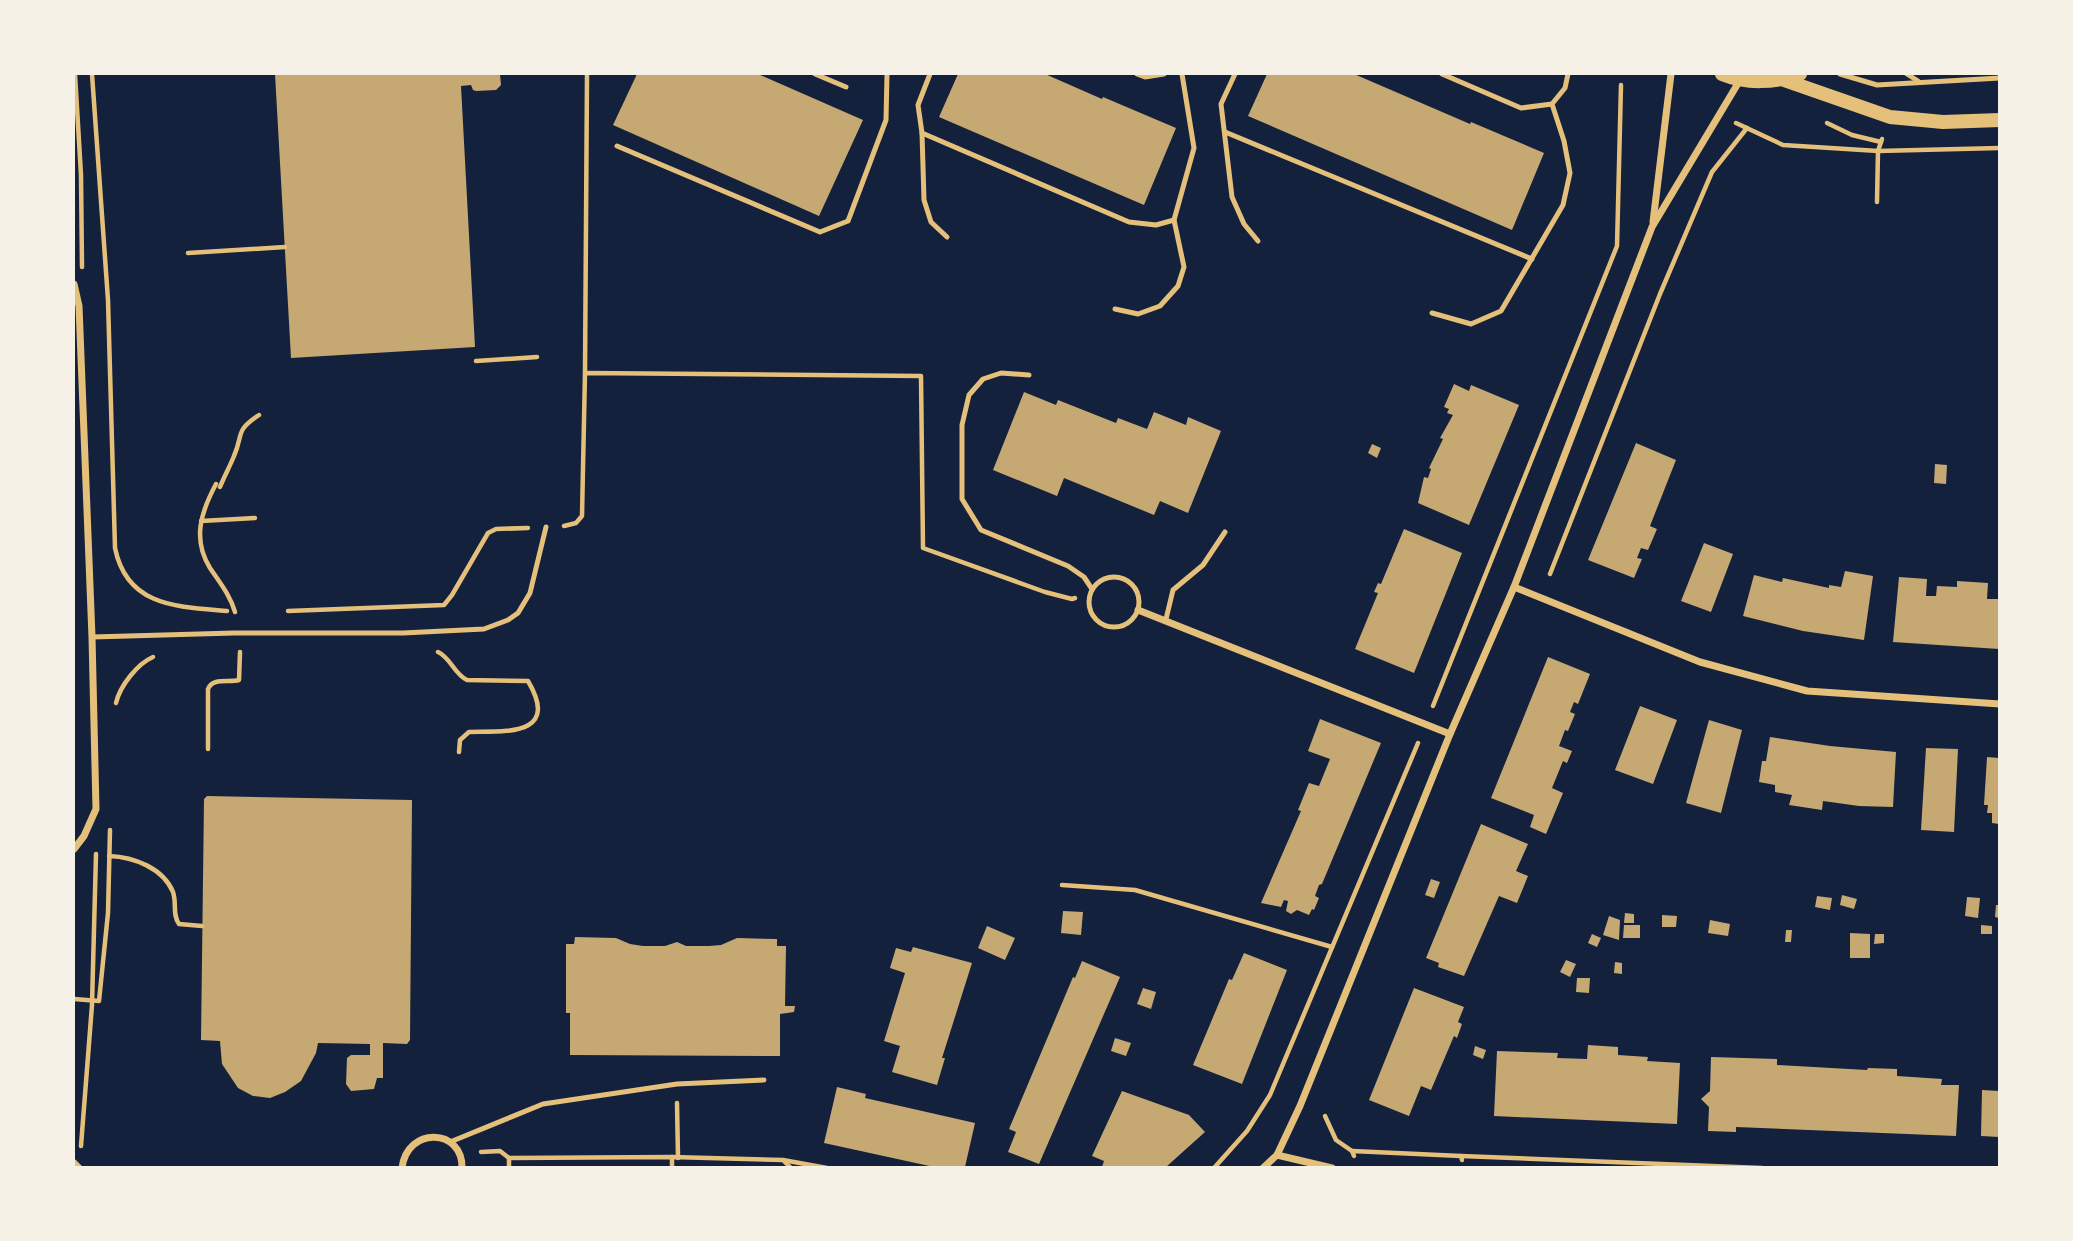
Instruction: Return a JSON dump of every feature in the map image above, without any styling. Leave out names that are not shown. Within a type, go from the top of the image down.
[{"type":"main road","points":[[1722,74],[1740,80],[1763,81],[1800,74]]},
{"type":"main road","points":[[1781,79],[1890,117],[1943,122],[2000,120]]},
{"type":"street","points":[[1652,227],[1671,74]]},
{"type":"street","points":[[1263,1167],[1277,1154],[1300,1107],[1450,734],[1514,587],[1652,227],[1740,80]]},
{"type":"street","points":[[74,284],[79,306],[96,809],[84,836],[74,849]]},
{"type":"street","points":[[1514,587],[1700,662],[1807,691],[2000,704]]},
{"type":"street","points":[[1138,610],[1450,734]]},
{"type":"street","points":[[402,1167],[408,1149],[415,1142],[434,1137],[450,1142],[459,1153],[461,1167]]},
{"type":"street","points":[[1277,1154],[1332,1167]]},
{"type":"street","points":[[74,1163],[79,1167]]},
{"type":"lane","points":[[815,74],[846,87]]},
{"type":"lane","points":[[617,146],[820,232],[848,221],[886,120],[887,74]]},
{"type":"lane","points":[[930,74],[918,105],[922,133],[924,200],[931,222],[947,237]]},
{"type":"lane","points":[[1137,74],[1145,77],[1164,74]]},
{"type":"lane","points":[[1115,309],[1138,314],[1160,306],[1178,286],[1184,267],[1174,220],[1194,148],[1182,74]]},
{"type":"lane","points":[[1235,74],[1222,104],[1232,197],[1244,224],[1258,242]]},
{"type":"lane","points":[[1442,74],[1521,108],[1552,104],[1566,88],[1568,74]]},
{"type":"lane","points":[[1840,74],[1877,85],[2000,78]]},
{"type":"lane","points":[[1907,74],[1919,81]]},
{"type":"lane","points":[[1432,313],[1471,324],[1501,311],[1532,259],[1563,205],[1570,173],[1564,141],[1552,104]]},
{"type":"lane","points":[[1225,132],[1532,259]]},
{"type":"lane","points":[[922,133],[1129,222],[1156,225],[1174,220]]},
{"type":"lane","points":[[1029,375],[1001,373],[983,379],[969,395],[962,425],[961,499],[982,530],[1068,566],[1084,577],[1092,589]]},
{"type":"lane","points":[[92,637],[234,633],[403,633],[484,629],[508,620],[525,603],[530,593],[546,527]]},
{"type":"lane","points":[[1166,619],[1173,590],[1203,565],[1225,532]]},
{"type":"lane","points":[[1108,577],[1129,581],[1136,589],[1139,599],[1138,610],[1133,619],[1125,625],[1114,627],[1095,619],[1090,610],[1092,589],[1099,581],[1108,577]]},
{"type":"lane","points":[[450,1142],[543,1104],[677,1084],[764,1080]]},
{"type":"lane","points":[[1290,1157],[1290,1167]]},
{"type":"path","points":[[75,74],[81,175],[83,293],[79,306]]},
{"type":"path","points":[[92,74],[108,300],[115,548],[118,564],[132,584],[150,599],[173,605],[248,612]]},
{"type":"path","points":[[275,611],[444,605],[488,533],[496,529],[570,526],[582,516],[587,74]]},
{"type":"path","points":[[1214,1167],[1247,1132],[1270,1095],[1426,725],[1531,456],[1618,246],[1621,85]]},
{"type":"path","points":[[1735,123],[1783,145],[1878,151],[2000,148]]},
{"type":"path","points":[[1550,574],[1660,294],[1712,172],[1747,128]]},
{"type":"path","points":[[1877,202],[1878,151]]},
{"type":"path","points":[[188,253],[285,247]]},
{"type":"path","points":[[477,361],[537,357]]},
{"type":"path","points":[[585,373],[921,376],[923,548],[1045,593],[1072,599],[1092,589]]},
{"type":"path","points":[[235,612],[231,599],[208,564],[202,548],[201,521],[203,509],[236,453],[239,432],[259,415]]},
{"type":"path","points":[[201,521],[255,518]]},
{"type":"path","points":[[208,750],[208,689],[215,681],[239,680],[240,651],[234,651]]},
{"type":"path","points":[[436,652],[446,657],[455,671],[467,680],[528,681],[533,690],[538,713],[535,720],[515,732],[468,732],[460,740],[459,752]]},
{"type":"path","points":[[116,704],[118,693],[133,674],[149,658],[160,655]]},
{"type":"path","points":[[74,999],[99,1001],[108,913],[110,818]]},
{"type":"path","points":[[80,1154],[92,1000],[96,850]]},
{"type":"path","points":[[109,856],[147,864],[167,882],[173,892],[174,918],[179,924],[202,926]]},
{"type":"path","points":[[1062,885],[1135,890],[1332,947]]},
{"type":"path","points":[[672,1167],[675,1158],[677,1084]]},
{"type":"path","points":[[1270,1095],[1277,1097]]},
{"type":"path","points":[[1325,1116],[1336,1140],[1353,1154],[1762,1167]]},
{"type":"path","points":[[459,1153],[500,1151],[509,1158],[783,1160],[827,1167]]},
{"type":"path","points":[[509,1158],[509,1167]]},
{"type":"path","points":[[783,1160],[791,1167]]},
{"type":"building","points":[[275,74],[500,74],[501,85],[496,90],[476,91],[471,85],[461,86],[475,347],[291,358]]},
{"type":"building","points":[[637,74],[758,74],[863,120],[819,216],[613,125]]},
{"type":"building","points":[[958,74],[1045,74],[1176,128],[1144,205],[939,117]]},
{"type":"building","points":[[1267,74],[1354,74],[1544,153],[1512,230],[1248,116]]},
{"type":"building","points":[[1454,384],[1469,391],[1471,385],[1519,405],[1469,525],[1418,503],[1424,477],[1428,478],[1429,468],[1443,439],[1440,438],[1453,415],[1447,413],[1449,409],[1444,407]]},
{"type":"building","points":[[1024,392],[1056,405],[1058,400],[1116,423],[1118,418],[1147,429],[1154,412],[1186,425],[1188,417],[1221,431],[1188,513],[1160,501],[1154,515],[1064,478],[1057,496],[993,470]]},
{"type":"building","points":[[1636,443],[1676,460],[1650,526],[1657,529],[1648,550],[1641,548],[1637,558],[1642,559],[1634,578],[1588,560]]},
{"type":"building","points":[[1372,444],[1381,448],[1377,458],[1368,453]]},
{"type":"building","points":[[1935,464],[1947,465],[1946,484],[1934,483]]},
{"type":"building","points":[[1404,529],[1462,553],[1414,673],[1355,649],[1378,593],[1374,592],[1378,583],[1381,584]]},
{"type":"building","points":[[1704,543],[1733,554],[1711,612],[1681,601]]},
{"type":"building","points":[[1845,571],[1873,576],[1864,640],[1803,631],[1743,616],[1754,575],[1782,582],[1783,578],[1829,588],[1829,585],[1841,587]]},
{"type":"building","points":[[1899,577],[1927,579],[1926,596],[1936,596],[1937,586],[1957,587],[1957,581],[1988,583],[1987,599],[1999,599],[1999,649],[1893,642]]},
{"type":"building","points":[[1548,657],[1590,674],[1578,704],[1574,702],[1570,712],[1575,714],[1559,746],[1572,751],[1567,763],[1563,761],[1552,788],[1563,793],[1546,834],[1530,827],[1534,815],[1491,798]]},
{"type":"building","points":[[1640,706],[1677,720],[1653,784],[1615,770]]},
{"type":"building","points":[[1320,719],[1381,743],[1322,884],[1319,885],[1315,896],[1319,898],[1314,910],[1312,909],[1309,915],[1297,910],[1291,914],[1286,911],[1288,901],[1284,900],[1281,907],[1261,903],[1301,811],[1298,810],[1309,783],[1319,786],[1330,759],[1308,751]]},
{"type":"building","points":[[1709,720],[1742,730],[1721,813],[1686,803]]},
{"type":"building","points":[[1770,737],[1896,752],[1893,807],[1823,801],[1822,810],[1789,805],[1792,795],[1775,792],[1775,785],[1759,782]]},
{"type":"building","points":[[1926,748],[1958,749],[1954,832],[1921,830]]},
{"type":"building","points":[[1987,757],[1999,758],[1999,824],[1992,823],[1992,813],[1987,813],[1988,805],[1984,805]]},
{"type":"building","points":[[207,796],[412,800],[410,1040],[407,1044],[383,1043],[383,1078],[377,1078],[374,1089],[351,1091],[346,1084],[347,1058],[351,1055],[370,1055],[370,1044],[318,1043],[316,1053],[301,1081],[270,1098],[253,1096],[238,1088],[222,1064],[220,1041],[201,1040],[204,799]]},
{"type":"building","points":[[1481,824],[1528,844],[1516,871],[1528,876],[1517,903],[1499,896],[1464,976],[1438,967],[1439,963],[1426,958]]},
{"type":"building","points":[[1431,879],[1440,882],[1434,898],[1425,895]]},
{"type":"building","points":[[1842,895],[1857,899],[1854,909],[1840,905]]},
{"type":"building","points":[[1817,896],[1832,898],[1830,910],[1815,907]]},
{"type":"building","points":[[1967,897],[1980,898],[1978,918],[1965,916]]},
{"type":"building","points":[[1996,905],[1999,905],[1999,918],[1995,917]]},
{"type":"building","points":[[1063,911],[1083,912],[1081,935],[1061,933]]},
{"type":"building","points":[[1625,913],[1634,914],[1634,923],[1624,923]]},
{"type":"building","points":[[1662,915],[1677,916],[1676,927],[1662,927]]},
{"type":"building","points":[[1609,916],[1620,920],[1619,940],[1603,935]]},
{"type":"building","points":[[1710,920],[1730,924],[1728,936],[1708,933]]},
{"type":"building","points":[[1624,925],[1640,925],[1640,938],[1623,938]]},
{"type":"building","points":[[1981,925],[1992,926],[1992,934],[1981,934]]},
{"type":"building","points":[[987,926],[1015,938],[1005,960],[978,948]]},
{"type":"building","points":[[1786,930],[1792,930],[1791,942],[1785,942]]},
{"type":"building","points":[[1850,933],[1870,934],[1870,958],[1850,958]]},
{"type":"building","points":[[1592,934],[1601,938],[1597,947],[1588,943]]},
{"type":"building","points":[[1875,934],[1884,934],[1884,943],[1874,944]]},
{"type":"building","points":[[575,937],[616,938],[643,946],[665,946],[677,942],[686,946],[709,946],[721,945],[737,938],[777,939],[777,946],[786,946],[785,1006],[795,1006],[794,1012],[780,1014],[780,1056],[570,1055],[570,1013],[566,1013],[566,944],[574,944]]},
{"type":"building","points":[[913,947],[972,963],[942,1058],[945,1058],[937,1085],[892,1072],[900,1046],[884,1041],[905,973],[890,968],[896,948],[911,952]]},
{"type":"building","points":[[1244,953],[1287,970],[1242,1084],[1193,1065],[1229,979],[1232,980]]},
{"type":"building","points":[[1566,960],[1576,964],[1570,977],[1560,972]]},
{"type":"building","points":[[1082,961],[1120,977],[1039,1164],[1008,1152],[1016,1132],[1009,1129]]},
{"type":"building","points":[[1615,962],[1622,963],[1622,974],[1614,973]]},
{"type":"building","points":[[1577,978],[1590,978],[1589,993],[1576,992]]},
{"type":"building","points":[[1143,988],[1156,992],[1151,1009],[1137,1004]]},
{"type":"building","points":[[1414,988],[1464,1007],[1458,1022],[1462,1024],[1457,1038],[1454,1036],[1431,1090],[1421,1086],[1409,1116],[1369,1100]]},
{"type":"building","points":[[1115,1038],[1131,1043],[1126,1056],[1111,1051]]},
{"type":"building","points":[[1588,1045],[1618,1047],[1618,1055],[1648,1057],[1647,1061],[1680,1063],[1677,1124],[1494,1116],[1497,1051],[1558,1053],[1557,1058],[1587,1059]]},
{"type":"building","points":[[1475,1046],[1486,1050],[1483,1059],[1473,1055]]},
{"type":"building","points":[[1711,1057],[1777,1059],[1777,1065],[1897,1069],[1897,1076],[1942,1079],[1941,1085],[1959,1085],[1956,1136],[1736,1127],[1736,1132],[1708,1131],[1709,1107],[1701,1099],[1710,1091]]},
{"type":"building","points":[[837,1087],[866,1094],[865,1098],[975,1123],[965,1167],[934,1167],[824,1143]]},
{"type":"building","points":[[1982,1090],[1999,1091],[1999,1137],[1981,1136]]},
{"type":"building","points":[[1122,1091],[1189,1115],[1205,1132],[1166,1167],[1102,1167],[1104,1161],[1092,1156]]}]
